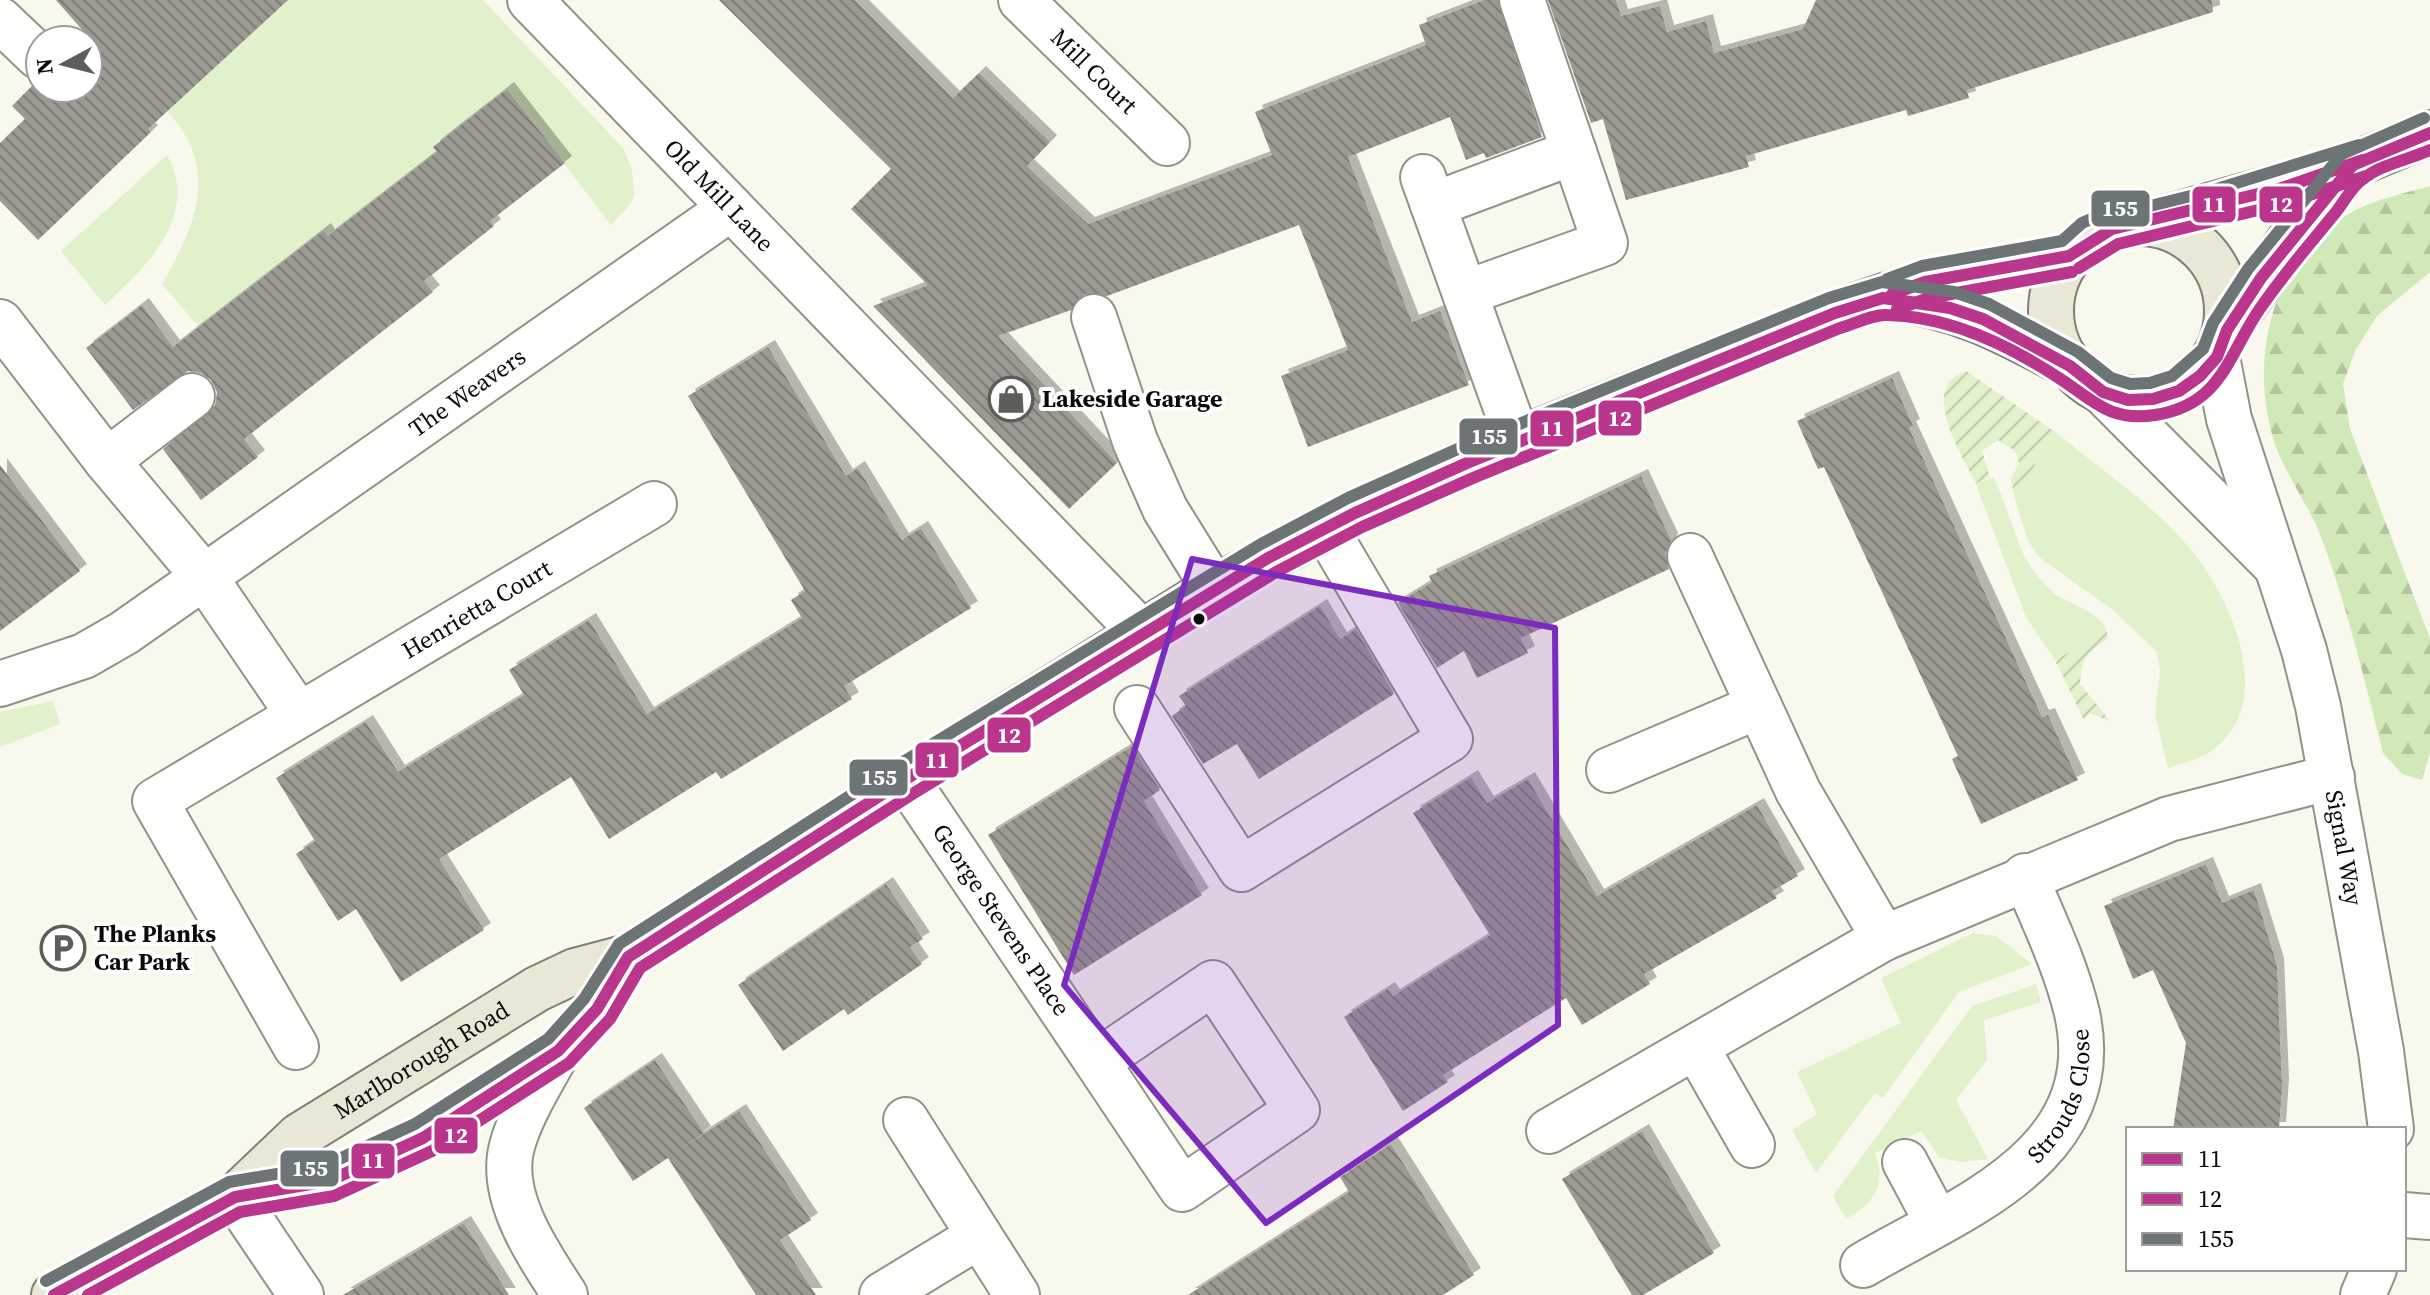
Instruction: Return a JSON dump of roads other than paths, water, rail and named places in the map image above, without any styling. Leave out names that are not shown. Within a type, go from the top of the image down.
[{"type":"main road","points":[[2353,165],[2294,234],[2200,376],[2179,391],[2141,400],[2086,379],[2056,341],[2050,312],[2055,283],[2069,256],[2090,237],[2119,224],[2148,223],[2353,165],[2430,133]]},
{"type":"main road","points":[[2148,223],[2177,230],[2202,248],[2219,272],[2227,300],[2222,343]]},
{"type":"main road","name":"Marlborough Road","points":[[54,1295],[235,1197],[299,1136],[537,989],[575,971],[628,957],[906,779],[1214,588],[1325,528],[1518,441],[1821,318],[1925,282],[2069,256]]},
{"type":"main road","name":"Marlborough Road","points":[[1883,298],[1935,305],[1983,319],[2086,379]]},
{"type":"main road","name":"Marlborough Road","points":[[235,1197],[329,1181],[396,1153],[558,1051],[597,1009],[628,957]]},
{"type":"street","name":"Old Mill Lane","points":[[530,0],[1142,633]]},
{"type":"street","name":"Mill Court","points":[[1021,0],[1167,143]]},
{"type":"street","points":[[1465,293],[1605,243],[1522,0]]},
{"type":"street","points":[[1518,441],[1428,191],[1574,152]]},
{"type":"street","name":"The Weavers","points":[[0,684],[84,656],[206,579],[731,208]]},
{"type":"street","points":[[1094,317],[1147,468],[1165,509],[1214,588]]},
{"type":"street","points":[[0,322],[107,461],[206,579],[298,714]]},
{"type":"street","name":"Signal Way","points":[[2222,343],[2229,419],[2304,650],[2332,777],[2381,1051],[2391,1127]]},
{"type":"street","name":"Signal Way","points":[[2086,379],[2279,569]]},
{"type":"street","points":[[107,461],[192,396]]},
{"type":"street","name":"Henrietta Court","points":[[296,1047],[155,801],[654,504]]},
{"type":"street","points":[[1137,708],[1241,869],[1450,739],[1325,528]]},
{"type":"street","points":[[1690,556],[1798,791],[1884,938]]},
{"type":"street","points":[[1609,770],[1759,706]]},
{"type":"street","points":[[1549,1131],[1884,938],[2025,876],[2187,812],[2332,777]]},
{"type":"street","name":"George Stevens Place","points":[[906,779],[1182,1189],[1297,1110],[1213,983],[1097,1062]]},
{"type":"street","name":"Strouds Close","points":[[1863,1265],[1996,1187],[2042,1150],[2063,1123],[2078,1086],[2082,1045],[2077,1012],[2059,957],[2025,876]]},
{"type":"street","points":[[1696,1047],[1752,1145]]},
{"type":"street","points":[[558,1051],[517,1131],[510,1150],[510,1175],[530,1238],[565,1295]]},
{"type":"street","points":[[906,1120],[1017,1295]]},
{"type":"street","points":[[1905,1162],[1937,1222]]},
{"type":"street","points":[[235,1197],[301,1295]]},
{"type":"street","points":[[2406,1215],[2430,1217]]},
{"type":"street","points":[[882,1295],[979,1236]]},
{"type":"street","points":[[2363,1295],[2373,1271]]},
{"type":"place","name":"Lakeside Garage","points":[[1011,399]]},
{"type":"place","name":"The Planks Car Park","points":[[63,948]]}]
